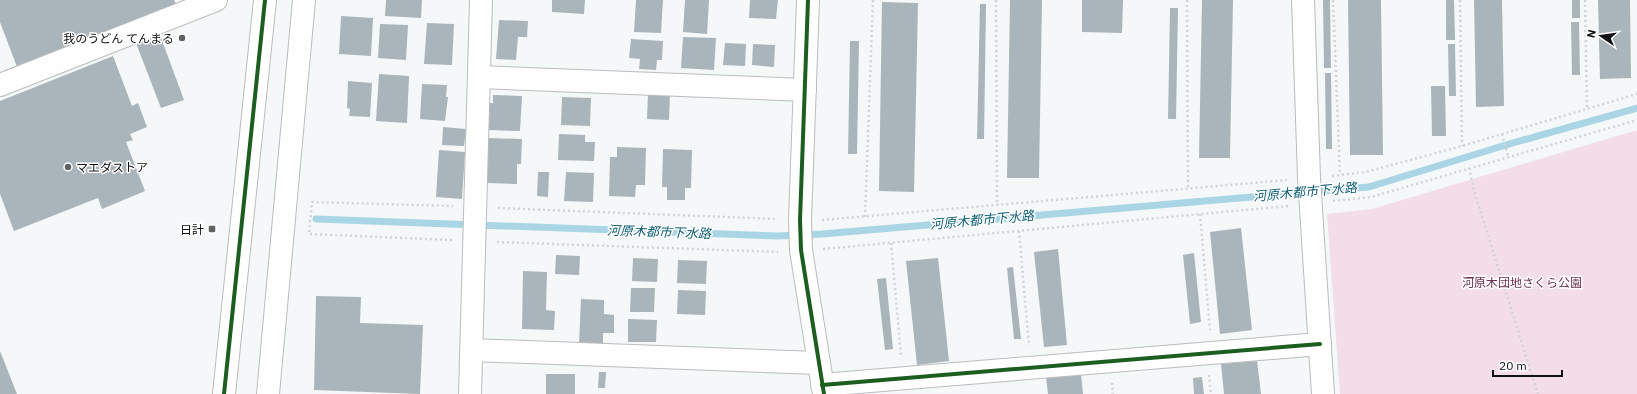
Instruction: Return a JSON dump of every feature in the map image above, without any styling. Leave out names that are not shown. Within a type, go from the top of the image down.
[{"type":"street","points":[[0,85],[216,0]]},
{"type":"street","points":[[224,394],[265,0]]},
{"type":"street","points":[[268,394],[304,0]]},
{"type":"street","points":[[470,394],[481,0]]},
{"type":"street","points":[[808,0],[800,220],[801,250],[823,390],[903,378],[1320,344]]},
{"type":"street","points":[[1303,0],[1309,178],[1323,394]]},
{"type":"street","points":[[479,77],[805,90]]},
{"type":"street","points":[[472,350],[818,362]]},
{"type":"path","points":[[865,216],[873,0]]},
{"type":"path","points":[[996,0],[997,205]]},
{"type":"path","points":[[1187,0],[1188,188]]},
{"type":"path","points":[[1333,0],[1340,175]]},
{"type":"path","points":[[1460,0],[1462,146]]},
{"type":"path","points":[[1585,0],[1588,109]]},
{"type":"path","points":[[1637,94],[1462,146],[1366,172],[1340,175],[820,221],[312,202],[309,234],[778,252],[891,243],[1311,204],[1371,197],[1508,156],[1637,120]]},
{"type":"path","points":[[1502,134],[1508,156]]},
{"type":"path","points":[[1469,168],[1474,194],[1538,394]]},
{"type":"path","points":[[1200,214],[1211,345],[1208,353],[1211,394]]},
{"type":"path","points":[[1019,231],[1031,368]]},
{"type":"path","points":[[891,243],[903,378]]},
{"type":"green space","name":"河原木団地さくら公園","points":[[1637,130],[1637,394],[1340,394],[1327,214],[1372,209]]},
{"type":"building","points":[[0,0],[174,0],[177,6],[17,67],[0,22]]},
{"type":"building","points":[[386,0],[422,0],[421,18],[385,16]]},
{"type":"building","points":[[552,0],[585,0],[584,14],[552,12]]},
{"type":"building","points":[[636,0],[663,0],[661,33],[634,32]]},
{"type":"building","points":[[685,0],[709,0],[707,34],[683,32]]},
{"type":"building","points":[[750,0],[778,0],[776,19],[749,18]]},
{"type":"building","points":[[1010,0],[1042,0],[1039,178],[1007,178]]},
{"type":"building","points":[[1082,0],[1123,0],[1122,33],[1082,32]]},
{"type":"building","points":[[1202,0],[1233,0],[1230,158],[1199,158]]},
{"type":"building","points":[[1323,0],[1330,0],[1331,68],[1324,68]]},
{"type":"building","points":[[1348,0],[1381,0],[1383,155],[1350,155]]},
{"type":"building","points":[[1446,0],[1454,0],[1455,40],[1446,40]]},
{"type":"building","points":[[1474,0],[1502,0],[1504,106],[1476,107]]},
{"type":"building","points":[[1572,0],[1580,0],[1580,18],[1572,18]]},
{"type":"building","points":[[1598,0],[1630,0],[1631,78],[1600,79]]},
{"type":"building","points":[[882,2],[918,3],[914,192],[879,191]]},
{"type":"building","points":[[980,4],[986,4],[984,139],[977,139]]},
{"type":"building","points":[[1170,8],[1178,8],[1176,119],[1168,119]]},
{"type":"building","points":[[341,16],[373,18],[371,56],[339,54]]},
{"type":"building","points":[[499,20],[528,21],[527,37],[518,37],[516,60],[496,59]]},
{"type":"building","points":[[1571,22],[1579,22],[1580,75],[1572,75]]},
{"type":"building","points":[[427,23],[454,24],[452,65],[424,64]]},
{"type":"building","points":[[380,24],[408,25],[406,60],[378,58]]},
{"type":"building","points":[[160,35],[184,100],[161,108],[136,43]]},
{"type":"building","points":[[683,37],[716,38],[714,70],[681,68]]},
{"type":"building","points":[[631,39],[663,41],[662,60],[657,60],[656,70],[639,69],[640,59],[629,58]]},
{"type":"building","points":[[850,41],[859,41],[857,154],[848,154]]},
{"type":"building","points":[[725,43],[746,44],[745,66],[723,65]]},
{"type":"building","points":[[753,44],[775,45],[774,67],[752,65]]},
{"type":"building","points":[[1448,44],[1455,44],[1456,96],[1449,96]]},
{"type":"building","name":"マエダストア","points":[[113,56],[132,106],[138,103],[147,127],[130,134],[133,140],[126,142],[145,191],[102,209],[98,198],[14,231],[0,194],[0,101]]},
{"type":"building","points":[[1325,73],[1331,73],[1332,149],[1326,149]]},
{"type":"building","points":[[379,74],[409,76],[407,123],[376,121]]},
{"type":"building","points":[[348,81],[372,83],[370,117],[349,116],[350,109],[347,108]]},
{"type":"building","points":[[422,84],[447,85],[446,97],[448,97],[445,121],[420,119]]},
{"type":"building","points":[[1431,86],[1445,86],[1446,136],[1432,136]]},
{"type":"building","points":[[648,93],[670,93],[669,120],[647,119]]},
{"type":"building","points":[[493,95],[522,96],[520,131],[488,130],[489,103],[493,103]]},
{"type":"building","points":[[562,97],[591,98],[590,126],[561,125]]},
{"type":"building","points":[[443,127],[466,129],[464,146],[442,145]]},
{"type":"building","points":[[559,134],[585,135],[585,142],[595,142],[594,161],[558,160]]},
{"type":"building","points":[[488,138],[522,139],[521,164],[517,164],[517,184],[487,183]]},
{"type":"building","points":[[617,147],[646,148],[645,185],[636,185],[635,197],[609,196],[610,157],[617,157]]},
{"type":"building","points":[[663,149],[692,150],[691,188],[685,188],[685,200],[667,200],[667,187],[662,187]]},
{"type":"building","points":[[439,150],[465,152],[462,199],[436,197]]},
{"type":"building","points":[[538,172],[549,172],[548,197],[537,196]]},
{"type":"building","points":[[566,172],[594,173],[593,202],[564,201]]},
{"type":"building","points":[[1241,228],[1252,330],[1220,334],[1210,232]]},
{"type":"building","points":[[1058,249],[1067,345],[1044,347],[1034,252]]},
{"type":"building","points":[[1194,253],[1201,322],[1190,324],[1183,255]]},
{"type":"building","points":[[556,255],[580,256],[579,275],[555,274]]},
{"type":"building","points":[[633,258],[658,259],[657,282],[632,281]]},
{"type":"building","points":[[938,258],[949,361],[917,365],[906,261]]},
{"type":"building","points":[[678,260],[707,261],[706,284],[677,283]]},
{"type":"building","points":[[1013,267],[1021,339],[1014,339],[1007,268]]},
{"type":"building","points":[[523,271],[547,272],[546,310],[555,311],[554,330],[522,329]]},
{"type":"building","points":[[886,278],[893,349],[885,350],[877,279]]},
{"type":"building","points":[[631,288],[655,288],[654,312],[630,312]]},
{"type":"building","points":[[678,290],[706,291],[705,315],[677,314]]},
{"type":"building","points":[[316,296],[361,297],[360,323],[423,325],[420,394],[314,390]]},
{"type":"building","points":[[581,299],[604,300],[604,314],[614,315],[614,333],[603,333],[603,345],[579,344]]},
{"type":"building","points":[[628,319],[657,320],[656,342],[628,342]]},
{"type":"building","points":[[0,351],[17,394],[0,394]]},
{"type":"building","points":[[1257,361],[1261,394],[1224,394],[1221,364]]},
{"type":"building","points":[[599,372],[606,372],[605,388],[598,388]]},
{"type":"building","points":[[546,374],[575,374],[575,394],[546,394]]},
{"type":"building","points":[[1081,374],[1083,394],[1048,394],[1046,377]]},
{"type":"building","points":[[1202,377],[1204,394],[1194,394],[1193,378]]},
{"type":"waterway","name":"河原木都市下水路","points":[[316,219],[778,236],[822,234],[1369,187],[1509,144],[1637,108]]},
{"type":"cycle path","points":[[224,394],[265,0]]},
{"type":"cycle path","points":[[808,0],[800,220],[801,250],[824,394]]},
{"type":"cycle path","points":[[822,385],[1320,344]]},
{"type":"place","name":"我のうどん てんまる","points":[[182,38]]},
{"type":"place","name":"マエダストア","points":[[68,167]]},
{"type":"place","name":"日計","points":[[212,229]]}]
